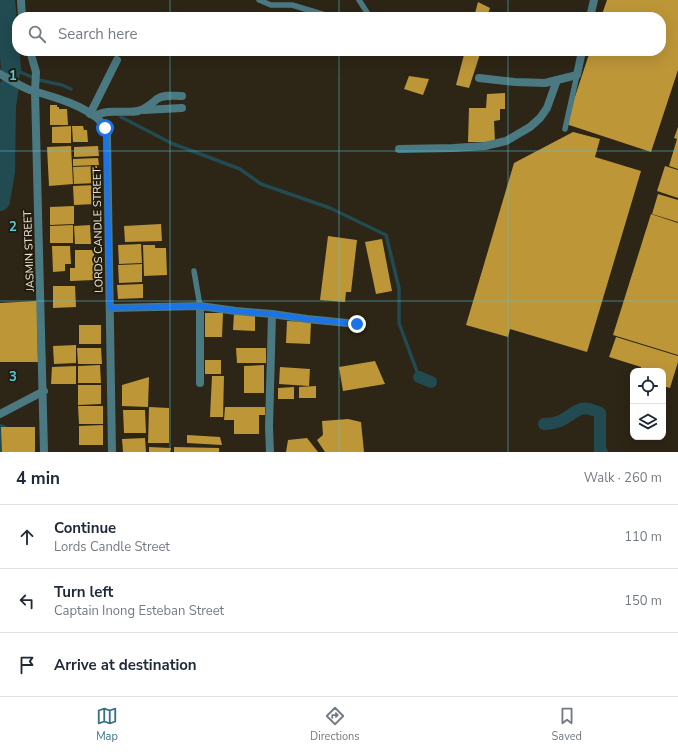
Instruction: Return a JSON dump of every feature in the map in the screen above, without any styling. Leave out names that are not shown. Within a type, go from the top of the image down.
[{"type":"street","points":[[21,0],[22,12]]},
{"type":"street","points":[[591,12],[594,0]]},
{"type":"street","name":"JASMIN STREET","points":[[31,56],[36,72],[35,91],[44,391],[44,452]]},
{"type":"street","points":[[479,78],[545,83],[577,75],[581,56]]},
{"type":"street","points":[[92,115],[117,60]]},
{"type":"street","name":"LORDS CANDLE STREET","points":[[0,74],[30,90],[62,99],[92,115],[103,124],[106,135],[112,452]]},
{"type":"street","points":[[399,149],[460,148],[485,146],[506,142],[530,127],[540,118],[547,108],[557,80]]},
{"type":"street","points":[[141,110],[162,97],[182,96]]},
{"type":"street","points":[[92,115],[108,112],[182,108]]},
{"type":"street","points":[[110,308],[200,306],[357,324]]},
{"type":"street","points":[[200,306],[200,383]]},
{"type":"street","points":[[270,452],[269,427],[272,314]]},
{"type":"street","points":[[0,414],[44,391]]},
{"type":"lane","points":[[258,0],[271,5],[292,6],[314,12]]},
{"type":"lane","points":[[292,6],[298,0]]},
{"type":"lane","points":[[359,0],[367,12]]},
{"type":"lane","points":[[565,129],[577,75]]},
{"type":"lane","points":[[194,270],[200,306]]},
{"type":"building","points":[[607,0],[678,0],[678,70],[651,152],[566,124],[588,56],[666,56],[666,12],[603,12]]},
{"type":"building","points":[[478,2],[490,8],[489,12],[475,12]]},
{"type":"building","points":[[464,56],[479,56],[469,88],[456,85]]},
{"type":"building","points":[[409,76],[429,79],[423,95],[404,89]]},
{"type":"building","points":[[505,93],[505,109],[500,109],[500,120],[494,121],[495,142],[468,142],[469,108],[486,108],[487,94]]},
{"type":"building","points":[[50,105],[57,105],[59,109],[67,109],[68,125],[50,125]]},
{"type":"building","points":[[71,126],[71,143],[52,143],[52,127]]},
{"type":"building","points":[[72,126],[83,126],[84,130],[87,130],[88,142],[73,142]]},
{"type":"building","points":[[678,127],[678,169],[669,166],[677,139],[674,138]]},
{"type":"building","points":[[573,132],[600,139],[595,157],[641,171],[587,352],[510,329],[508,337],[466,325],[514,163]]},
{"type":"building","points":[[71,146],[73,184],[49,186],[47,147]]},
{"type":"building","points":[[98,146],[99,156],[74,157],[74,147]]},
{"type":"building","points":[[98,158],[99,165],[73,166],[73,159]]},
{"type":"building","points":[[97,166],[97,183],[74,184],[73,167]]},
{"type":"building","points":[[665,166],[678,170],[678,198],[657,191]]},
{"type":"building","points":[[96,185],[96,204],[74,205],[73,186]]},
{"type":"building","points":[[658,194],[678,200],[678,222],[652,214]]},
{"type":"building","points":[[74,206],[74,224],[50,225],[50,207]]},
{"type":"building","points":[[651,214],[678,223],[678,355],[613,335]]},
{"type":"building","points":[[161,224],[162,241],[125,242],[124,226]]},
{"type":"building","points":[[73,225],[73,243],[50,243],[50,226]]},
{"type":"building","points":[[90,225],[91,244],[75,244],[74,226]]},
{"type":"building","points":[[328,236],[357,240],[351,292],[346,292],[345,302],[320,300]]},
{"type":"building","points":[[382,239],[392,291],[376,294],[365,242]]},
{"type":"building","points":[[141,244],[142,263],[119,264],[118,245]]},
{"type":"building","points":[[143,245],[155,245],[155,248],[166,248],[167,275],[144,276]]},
{"type":"building","points":[[52,246],[70,246],[71,264],[65,264],[65,271],[53,272]]},
{"type":"building","points":[[75,250],[94,250],[95,280],[70,281],[70,268],[75,268]]},
{"type":"building","points":[[142,264],[142,282],[119,283],[118,265]]},
{"type":"building","points":[[143,284],[143,298],[118,299],[117,285]]},
{"type":"building","points":[[53,286],[75,286],[76,307],[53,308]]},
{"type":"building","points":[[37,301],[38,362],[0,362],[0,303]]},
{"type":"building","points":[[205,313],[223,313],[222,337],[205,337]]},
{"type":"building","points":[[234,314],[255,315],[255,331],[233,330]]},
{"type":"building","points":[[287,321],[311,322],[310,344],[286,343]]},
{"type":"building","points":[[79,325],[101,325],[101,344],[79,344]]},
{"type":"building","points":[[616,337],[678,356],[678,362],[670,388],[666,387],[666,368],[641,368],[609,357]]},
{"type":"building","points":[[76,345],[76,363],[54,364],[53,346]]},
{"type":"building","points":[[77,348],[101,348],[102,364],[78,364]]},
{"type":"building","points":[[236,348],[266,348],[266,363],[237,363]]},
{"type":"building","points":[[205,360],[221,360],[221,374],[205,374]]},
{"type":"building","points":[[375,361],[385,384],[343,391],[339,367]]},
{"type":"building","points":[[100,365],[101,383],[78,383],[78,366]]},
{"type":"building","points":[[264,365],[264,393],[244,393],[244,366]]},
{"type":"building","points":[[76,366],[76,384],[51,384],[52,367]]},
{"type":"building","points":[[280,367],[310,369],[309,386],[279,384]]},
{"type":"building","points":[[212,376],[224,376],[223,417],[210,417]]},
{"type":"building","points":[[149,377],[148,407],[122,406],[122,385]]},
{"type":"building","points":[[78,385],[101,385],[101,404],[78,405]]},
{"type":"building","points":[[316,386],[316,398],[299,398],[299,387]]},
{"type":"building","points":[[294,387],[294,399],[278,399],[278,388]]},
{"type":"building","points":[[78,406],[103,406],[103,424],[79,424]]},
{"type":"building","points":[[149,407],[169,408],[169,443],[148,443]]},
{"type":"building","points":[[225,407],[265,407],[265,415],[259,415],[259,434],[234,434],[234,420],[224,420]]},
{"type":"building","points":[[123,410],[145,410],[146,433],[124,433]]},
{"type":"building","points":[[348,419],[361,422],[364,452],[325,452],[317,440],[323,435],[322,421]]},
{"type":"building","points":[[103,425],[103,445],[79,445],[79,426]]},
{"type":"building","points":[[1,427],[35,427],[35,452],[2,452]]},
{"type":"building","points":[[187,435],[220,437],[222,445],[187,443]]},
{"type":"building","points":[[145,438],[146,452],[123,452],[122,439]]},
{"type":"building","points":[[307,438],[318,452],[286,452],[288,440]]},
{"type":"building","points":[[149,447],[171,448],[170,452],[149,452]]},
{"type":"building","points":[[174,447],[219,448],[219,452],[174,452]]},
{"type":"waterway","points":[[5,0],[11,68],[10,74]]},
{"type":"waterway","points":[[11,68],[34,78]]},
{"type":"waterway","points":[[39,80],[62,85],[71,89]]},
{"type":"waterway","points":[[0,201],[5,172],[6,106],[9,87]]},
{"type":"waterway","points":[[121,117],[171,143],[240,169],[261,184],[330,208],[386,235],[399,288],[399,323],[419,377]]},
{"type":"waterway","points":[[419,377],[431,382]]},
{"type":"waterway","points":[[544,424],[560,421],[578,410],[587,408],[600,413],[600,451],[602,452]]},
{"type":"waterway","points":[[0,434],[0,449]]},
{"type":"route","points":[[105,128],[110,308],[200,306],[357,324]]}]
